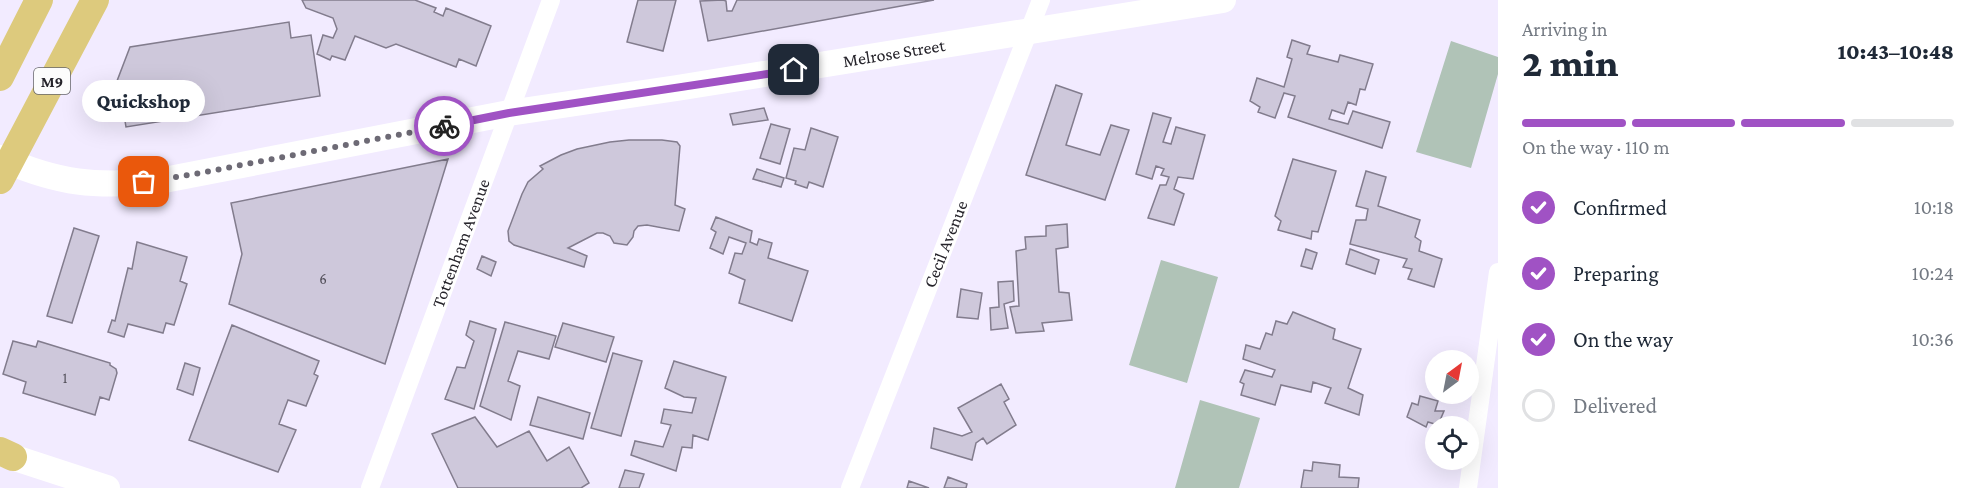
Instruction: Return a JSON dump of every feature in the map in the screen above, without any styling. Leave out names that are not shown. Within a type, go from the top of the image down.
[{"type":"main road","name":"M9","points":[[0,77],[39,0]]},
{"type":"main road","name":"M9","points":[[3,167],[95,0]]},
{"type":"street","name":"Tottenham Avenue","points":[[370,488],[551,0]]},
{"type":"street","name":"Cecil Avenue","points":[[850,488],[1041,0]]},
{"type":"street","name":"Melrose Street","points":[[3,167],[78,183],[129,184],[186,176],[509,113],[701,85],[1223,0]]},
{"type":"street","points":[[1468,488],[1498,272]]},
{"type":"street","points":[[4,454],[107,488]]},
{"type":"green space","points":[[1451,41],[1498,57],[1498,74],[1471,168],[1416,152]]},
{"type":"green space","points":[[1161,260],[1218,277],[1187,383],[1129,365]]},
{"type":"green space","points":[[1200,400],[1260,418],[1239,488],[1175,488]]},
{"type":"building","points":[[302,0],[415,0],[436,8],[434,12],[443,16],[446,8],[491,26],[476,66],[459,59],[456,67],[396,44],[386,48],[355,36],[345,60],[332,56],[330,60],[317,54],[323,35],[333,38],[337,29],[333,18],[306,8]]},
{"type":"building","points":[[638,0],[676,0],[663,51],[627,42]]},
{"type":"building","points":[[737,0],[934,0],[708,41],[700,1],[726,1],[727,11],[732,11]]},
{"type":"building","points":[[289,22],[291,38],[311,35],[320,96],[126,127],[123,109],[109,102],[130,47]]},
{"type":"building","points":[[1292,40],[1310,46],[1307,54],[1338,62],[1340,55],[1373,64],[1365,90],[1360,89],[1356,105],[1348,102],[1344,114],[1332,110],[1329,119],[1348,124],[1353,111],[1390,122],[1382,148],[1288,117],[1295,96],[1284,93],[1275,118],[1258,112],[1260,107],[1250,101],[1257,78],[1284,87],[1292,59],[1287,57]]},
{"type":"building","points":[[1056,85],[1082,94],[1066,145],[1100,155],[1111,125],[1129,130],[1105,200],[1026,175]]},
{"type":"building","points":[[764,108],[768,120],[733,125],[730,114]]},
{"type":"building","points":[[1153,113],[1171,118],[1163,142],[1171,144],[1176,127],[1205,135],[1193,179],[1178,177],[1174,189],[1184,194],[1174,225],[1148,218],[1160,185],[1166,185],[1169,177],[1161,175],[1164,169],[1156,166],[1152,179],[1136,174]]},
{"type":"building","points":[[771,124],[790,129],[780,164],[760,158]]},
{"type":"building","points":[[811,128],[838,137],[823,187],[809,182],[807,188],[786,178],[794,148],[805,150]]},
{"type":"building","points":[[629,140],[662,140],[677,142],[680,146],[675,205],[685,209],[679,231],[647,225],[638,226],[627,245],[614,243],[610,236],[597,233],[568,248],[587,256],[584,267],[514,245],[509,241],[508,231],[522,194],[528,182],[543,169],[540,166],[577,149]]},
{"type":"building","points":[[448,159],[385,364],[229,304],[242,254],[231,203]]},
{"type":"building","points":[[1293,159],[1336,171],[1318,232],[1312,231],[1311,239],[1278,230],[1281,221],[1275,216]]},
{"type":"building","points":[[757,169],[784,178],[781,187],[753,179]]},
{"type":"building","points":[[1366,171],[1386,177],[1378,206],[1420,220],[1415,237],[1421,241],[1419,251],[1442,259],[1434,287],[1408,279],[1412,269],[1403,267],[1407,259],[1350,244],[1356,220],[1366,220],[1368,209],[1356,206]]},
{"type":"building","points":[[716,217],[752,231],[750,242],[757,245],[759,239],[772,243],[768,258],[808,271],[792,321],[739,303],[745,280],[729,273],[735,253],[742,254],[746,243],[729,237],[723,254],[710,248],[716,232],[711,229]]},
{"type":"building","points":[[1067,224],[1068,247],[1056,249],[1059,292],[1069,293],[1072,320],[1042,323],[1044,331],[1016,333],[1010,307],[1019,306],[1016,251],[1026,249],[1025,237],[1046,236],[1046,226]]},
{"type":"building","points":[[74,228],[99,236],[72,323],[47,316]]},
{"type":"building","points":[[137,242],[187,257],[180,281],[187,284],[174,325],[166,323],[163,333],[128,324],[124,337],[108,332],[112,320],[115,321],[128,268],[132,269]]},
{"type":"building","points":[[1306,249],[1317,253],[1312,269],[1301,266]]},
{"type":"building","points":[[1350,249],[1379,260],[1375,274],[1346,264]]},
{"type":"building","points":[[482,256],[496,262],[491,276],[477,269]]},
{"type":"building","points":[[1013,281],[1014,301],[1004,304],[1008,328],[991,330],[990,308],[999,307],[998,282]]},
{"type":"building","points":[[961,289],[982,293],[978,319],[957,317]]},
{"type":"building","points":[[1293,312],[1335,329],[1333,339],[1361,349],[1348,388],[1363,395],[1359,415],[1325,403],[1331,388],[1313,382],[1311,392],[1281,385],[1275,405],[1241,395],[1244,384],[1240,382],[1245,370],[1272,377],[1275,370],[1243,359],[1246,345],[1260,349],[1266,333],[1272,335],[1276,321],[1287,324]]},
{"type":"building","points":[[470,321],[496,329],[474,409],[445,399],[457,367],[465,368],[474,341],[466,335]]},
{"type":"building","points":[[505,322],[556,336],[549,359],[518,351],[508,381],[520,386],[511,420],[480,406]]},
{"type":"building","points":[[563,323],[614,337],[606,362],[555,347]]},
{"type":"building","points":[[232,325],[319,361],[314,374],[318,376],[306,406],[288,400],[279,424],[296,430],[278,472],[189,440]]},
{"type":"building","points":[[13,341],[36,347],[38,341],[110,363],[117,373],[109,400],[100,397],[95,415],[23,393],[26,382],[3,374]]},
{"type":"building","points":[[613,353],[642,361],[621,436],[591,428]]},
{"type":"building","points":[[674,361],[726,377],[708,440],[693,435],[692,448],[682,447],[676,471],[631,455],[635,441],[663,447],[671,425],[661,423],[664,409],[692,413],[696,398],[684,397],[665,388]]},
{"type":"building","points":[[185,363],[200,368],[193,395],[177,389]]},
{"type":"building","points":[[1001,384],[1009,399],[1004,402],[1016,425],[987,444],[983,438],[976,443],[972,460],[931,448],[934,428],[962,436],[972,432],[958,408]]},
{"type":"building","points":[[1420,396],[1425,397],[1425,404],[1437,404],[1435,411],[1444,411],[1442,416],[1425,416],[1425,426],[1407,417],[1412,403],[1418,405]]},
{"type":"building","points":[[538,397],[590,413],[583,439],[530,425]]},
{"type":"building","points":[[475,417],[497,447],[529,431],[547,461],[569,447],[589,483],[581,488],[458,488],[432,434]]},
{"type":"building","points":[[1313,462],[1340,465],[1339,477],[1359,478],[1358,488],[1301,488],[1304,470],[1312,471]]},
{"type":"building","points":[[625,470],[644,474],[639,488],[619,488]]},
{"type":"building","points":[[948,477],[967,484],[966,488],[944,488]]},
{"type":"building","points":[[909,481],[929,488],[907,488]]},
{"type":"way so far","points":[[144,182],[444,126]]},
{"type":"place","name":"Quickshop","points":[[144,182]]},
{"type":"route","points":[[444,126],[509,113],[794,70]]}]
